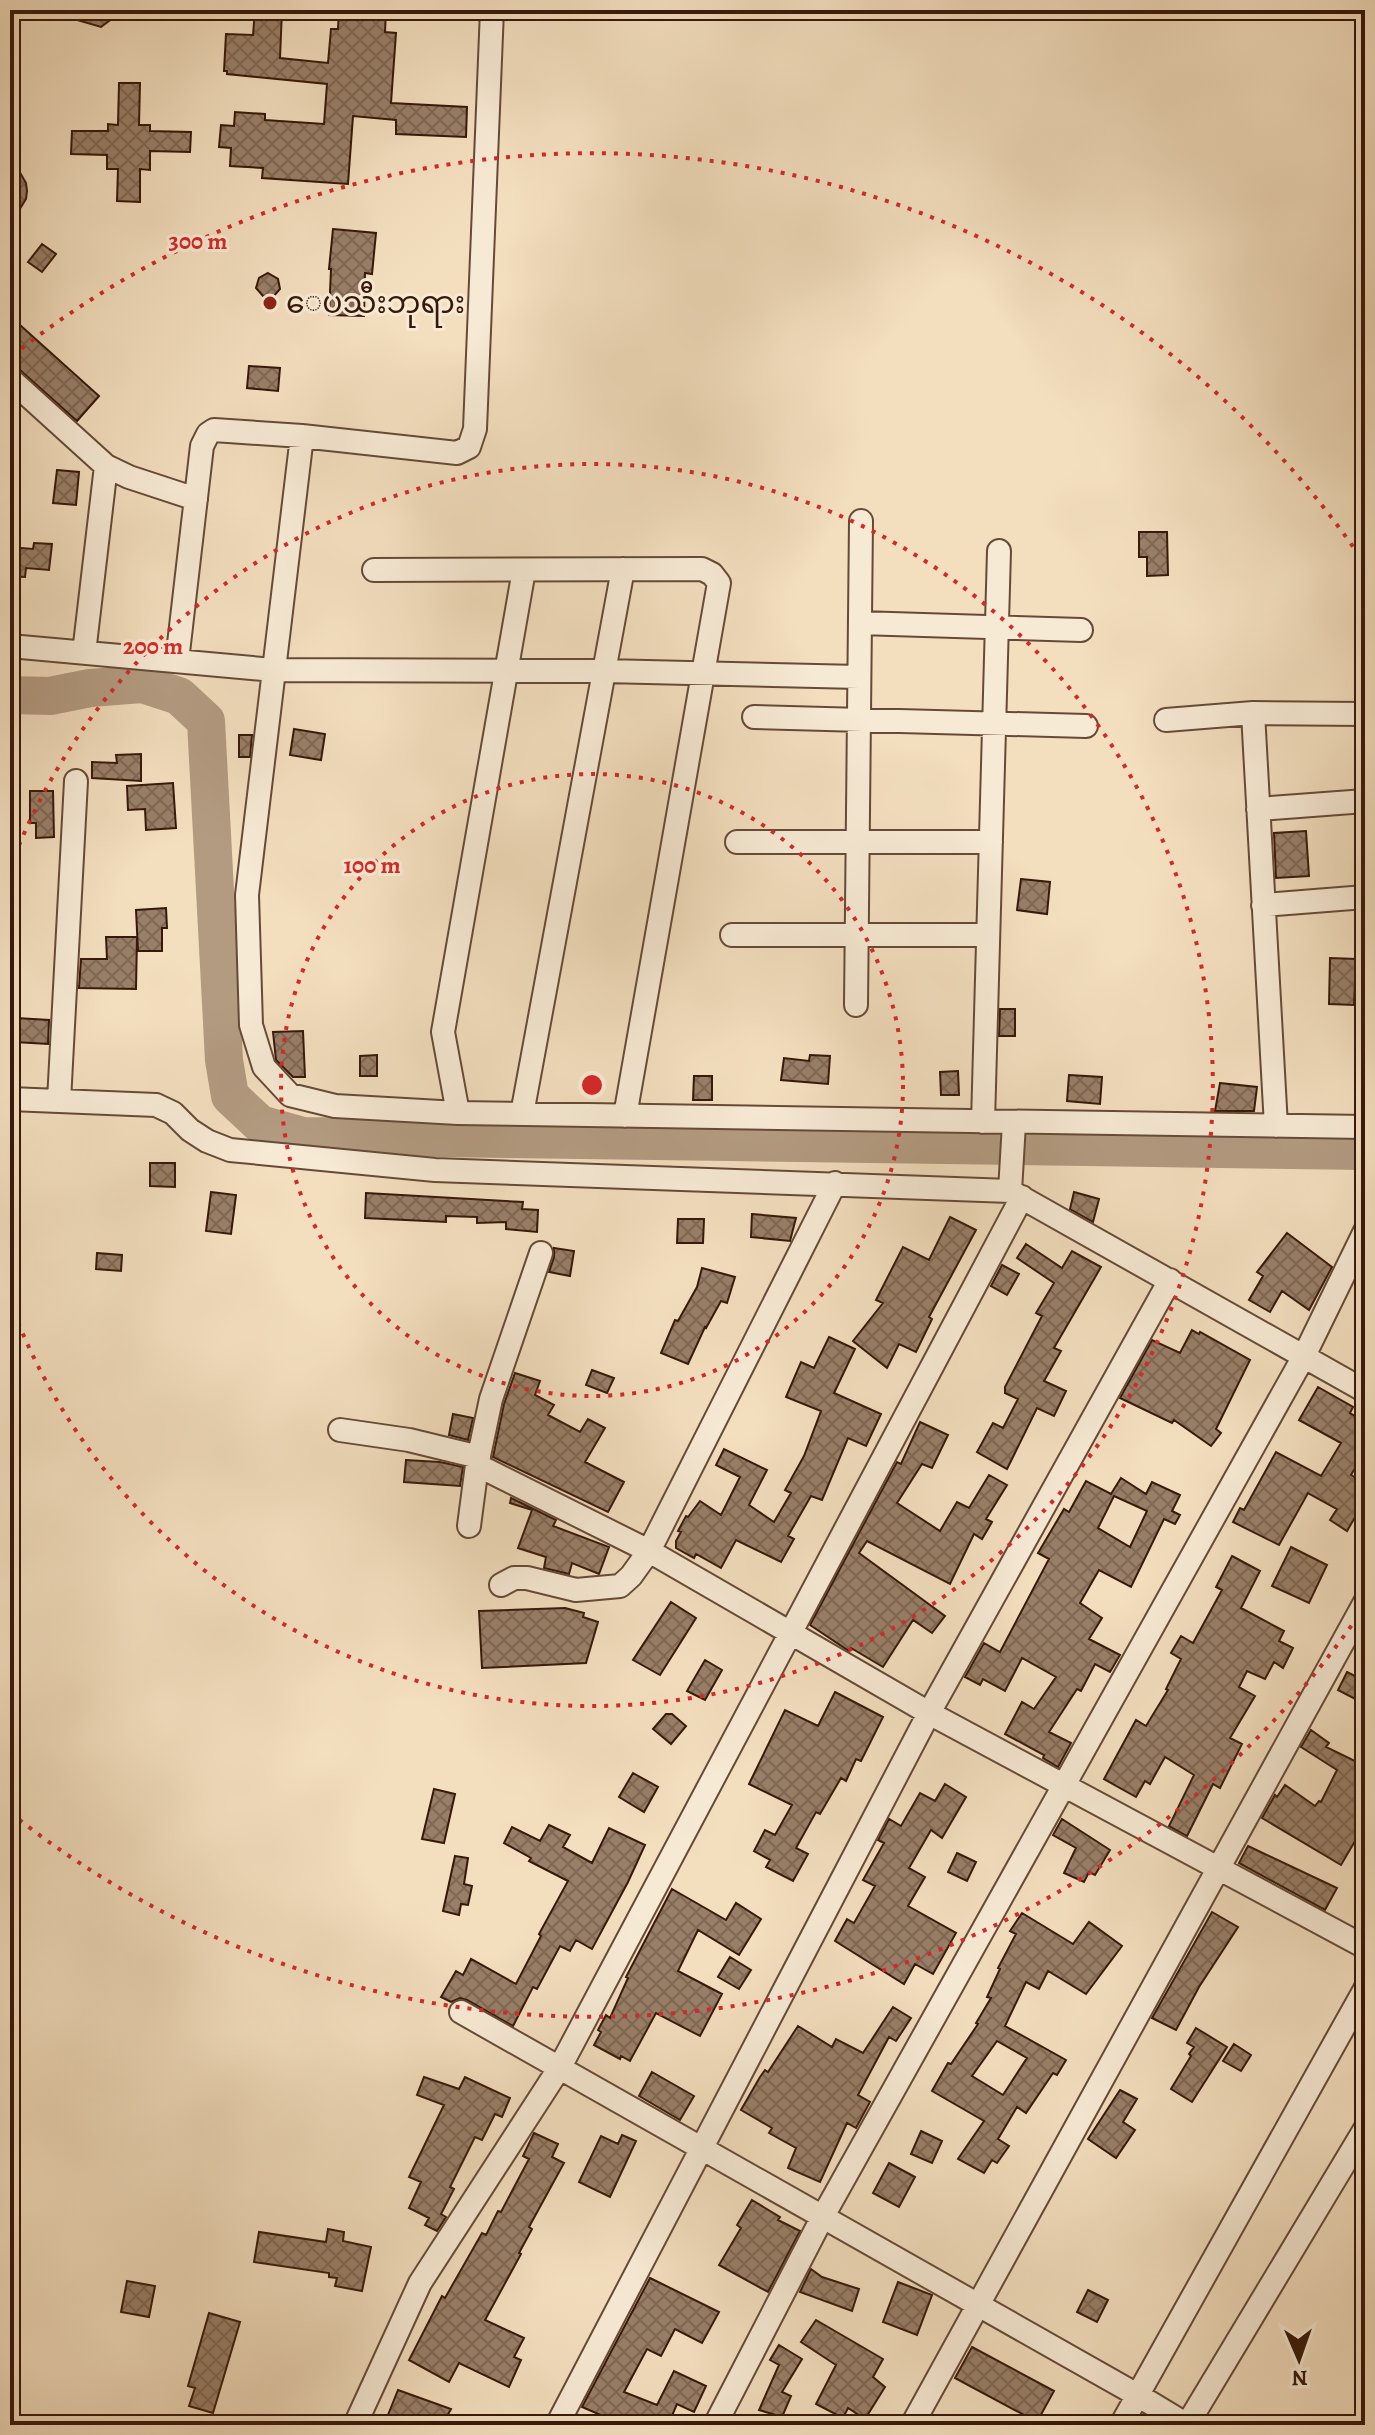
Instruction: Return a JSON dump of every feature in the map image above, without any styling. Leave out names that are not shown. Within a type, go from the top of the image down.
[{"type":"street","points":[[177,661],[202,446],[208,434],[214,430],[302,436],[457,453],[469,447],[475,429],[492,10]]},
{"type":"street","points":[[10,379],[106,466],[129,477],[196,499]]},
{"type":"street","points":[[302,436],[247,895],[251,1025],[264,1067],[290,1095],[335,1106],[458,1113],[983,1122],[1014,1128],[1365,1127]]},
{"type":"street","points":[[84,653],[106,466]]},
{"type":"street","points":[[856,1005],[861,521]]},
{"type":"street","points":[[983,1122],[999,551]]},
{"type":"street","points":[[522,1114],[623,569]]},
{"type":"street","points":[[374,570],[702,569],[712,574],[719,583],[625,1116]]},
{"type":"street","points":[[458,1113],[443,1032],[524,570]]},
{"type":"street","points":[[860,623],[1081,630]]},
{"type":"street","points":[[10,646],[274,670],[604,671],[859,677]]},
{"type":"street","points":[[1253,713],[1276,1126]]},
{"type":"street","points":[[1166,720],[1253,713],[1365,714]]},
{"type":"street","points":[[754,717],[1086,726]]},
{"type":"street","points":[[59,1101],[76,781]]},
{"type":"street","points":[[1258,809],[1365,801]]},
{"type":"street","points":[[737,842],[991,842]]},
{"type":"street","points":[[1263,905],[1365,897]]},
{"type":"street","points":[[732,935],[988,935]]},
{"type":"street","points":[[10,1099],[156,1105],[173,1113],[207,1141],[230,1150],[435,1170],[1015,1187],[1365,1391]]},
{"type":"street","points":[[355,2425],[420,2283],[560,2067],[789,1632],[1015,1187],[1014,1128]]},
{"type":"street","points":[[501,1585],[514,1578],[527,1578],[576,1590],[620,1586],[631,1576],[649,1551],[835,1183]]},
{"type":"street","points":[[715,2425],[822,2218],[1304,1356],[1365,1231]]},
{"type":"street","points":[[469,1526],[491,1399],[541,1253]]},
{"type":"street","points":[[557,2425],[929,1713],[1170,1280]]},
{"type":"street","points":[[340,1430],[409,1440],[478,1461],[649,1551],[929,1713],[1064,1787],[1365,1947]]},
{"type":"street","points":[[912,2425],[1365,1602]]},
{"type":"street","points":[[1121,2425],[1145,2399],[1158,2356],[1365,1989]]},
{"type":"street","points":[[461,2012],[1183,2422],[1365,2129]]},
{"type":"building","points":[[60,10],[124,10],[101,27],[60,15]]},
{"type":"building","points":[[255,10],[282,10],[280,58],[328,63],[331,29],[338,29],[339,10],[386,10],[385,32],[396,33],[391,103],[467,107],[466,137],[396,134],[396,120],[353,116],[348,184],[262,178],[263,168],[230,166],[231,148],[219,147],[221,125],[234,126],[235,112],[265,114],[265,120],[324,124],[327,84],[227,74],[224,71],[226,34],[253,35]]},
{"type":"building","points":[[119,83],[140,83],[139,125],[150,125],[150,131],[191,132],[190,152],[150,151],[150,170],[140,169],[140,202],[117,201],[118,169],[107,169],[107,155],[71,154],[72,131],[108,131],[108,124],[118,125]]},
{"type":"building","points":[[10,155],[26,183],[27,191],[26,199],[10,225]]},
{"type":"building","points":[[333,229],[376,233],[372,274],[365,273],[364,316],[329,315]]},
{"type":"building","points":[[42,244],[56,254],[42,272],[28,262]]},
{"type":"building","points":[[268,273],[278,279],[280,289],[273,297],[263,296],[256,288],[259,278]]},
{"type":"building","points":[[10,316],[99,396],[77,421],[19,369],[10,365]]},
{"type":"building","points":[[249,366],[280,368],[278,391],[247,388]]},
{"type":"building","points":[[57,470],[79,472],[76,505],[53,503]]},
{"type":"building","points":[[1139,532],[1167,532],[1168,575],[1147,576],[1147,557],[1139,557]]},
{"type":"building","points":[[34,543],[52,544],[49,570],[26,568],[25,577],[10,576],[10,547],[33,549]]},
{"type":"building","points":[[294,729],[325,734],[321,760],[290,755]]},
{"type":"building","points":[[239,735],[252,735],[250,757],[239,757]]},
{"type":"building","points":[[141,754],[141,781],[92,778],[92,762],[117,763],[116,755]]},
{"type":"building","points":[[173,783],[176,828],[146,830],[145,809],[128,810],[127,786]]},
{"type":"building","points":[[30,791],[53,791],[54,837],[36,838],[36,823],[30,823]]},
{"type":"building","points":[[1306,831],[1309,876],[1276,878],[1274,833]]},
{"type":"building","points":[[1021,879],[1050,882],[1047,914],[1017,910]]},
{"type":"building","points":[[166,908],[167,928],[162,928],[162,951],[138,951],[136,910]]},
{"type":"building","points":[[106,937],[137,937],[136,989],[79,988],[81,959],[107,959]]},
{"type":"building","points":[[1330,958],[1356,959],[1354,1005],[1329,1004]]},
{"type":"building","points":[[1000,1009],[1015,1009],[1015,1036],[999,1036]]},
{"type":"building","points":[[16,1018],[49,1020],[48,1044],[15,1042]]},
{"type":"building","points":[[303,1031],[305,1077],[293,1077],[276,1060],[273,1032]]},
{"type":"building","points":[[377,1055],[377,1076],[360,1076],[360,1056]]},
{"type":"building","points":[[810,1055],[830,1056],[828,1084],[781,1080],[784,1058],[809,1061]]},
{"type":"building","points":[[958,1071],[959,1095],[941,1095],[940,1072]]},
{"type":"building","points":[[1069,1075],[1102,1077],[1100,1104],[1067,1101]]},
{"type":"building","points":[[694,1076],[712,1076],[712,1100],[693,1100]]},
{"type":"building","points":[[1220,1083],[1257,1087],[1254,1111],[1215,1111]]},
{"type":"building","points":[[150,1163],[175,1163],[175,1187],[150,1186]]},
{"type":"building","points":[[211,1192],[236,1195],[231,1234],[206,1231]]},
{"type":"building","points":[[1074,1192],[1099,1199],[1093,1222],[1070,1209]]},
{"type":"building","points":[[366,1193],[523,1202],[522,1209],[538,1210],[537,1232],[506,1229],[506,1222],[477,1223],[477,1217],[446,1216],[446,1222],[365,1218]]},
{"type":"building","points":[[752,1214],[796,1218],[790,1241],[751,1237]]},
{"type":"building","points":[[950,1217],[976,1230],[929,1317],[932,1319],[916,1352],[899,1344],[887,1368],[853,1341],[883,1303],[876,1300],[903,1247],[929,1260]]},
{"type":"building","points":[[678,1219],[704,1219],[703,1243],[677,1243]]},
{"type":"building","points":[[1287,1233],[1332,1267],[1309,1310],[1282,1291],[1270,1312],[1249,1300],[1263,1276],[1257,1272]]},
{"type":"building","points":[[1026,1244],[1062,1268],[1072,1251],[1101,1267],[1054,1348],[1061,1351],[1044,1381],[1066,1391],[1054,1416],[1037,1408],[1007,1469],[977,1452],[993,1423],[1003,1428],[1018,1399],[1005,1393],[1005,1387],[1042,1316],[1036,1313],[1054,1283],[1017,1258]]},
{"type":"building","points":[[554,1248],[574,1251],[570,1276],[549,1272]]},
{"type":"building","points":[[97,1253],[122,1255],[121,1271],[96,1269]]},
{"type":"building","points":[[1002,1265],[1019,1274],[1007,1295],[991,1286]]},
{"type":"building","points":[[702,1268],[735,1277],[727,1303],[721,1301],[688,1364],[661,1353],[675,1320],[678,1321],[697,1287]]},
{"type":"building","points":[[1192,1330],[1250,1360],[1216,1429],[1221,1433],[1211,1446],[1174,1420],[1172,1423],[1120,1398],[1152,1340],[1180,1353]]},
{"type":"building","points":[[829,1337],[855,1349],[834,1393],[881,1414],[866,1446],[848,1438],[822,1500],[811,1496],[788,1536],[794,1539],[781,1562],[736,1540],[721,1568],[696,1554],[694,1558],[676,1548],[681,1532],[678,1531],[686,1516],[700,1501],[721,1515],[740,1477],[716,1465],[724,1449],[767,1470],[749,1505],[774,1522],[791,1493],[785,1490],[804,1456],[821,1411],[786,1397],[801,1362],[814,1368]]},
{"type":"building","points":[[592,1370],[614,1378],[607,1393],[586,1385]]},
{"type":"building","points":[[515,1373],[540,1381],[535,1395],[554,1405],[548,1415],[580,1432],[588,1419],[605,1428],[585,1462],[624,1482],[608,1512],[493,1457],[504,1404]]},
{"type":"building","points":[[1318,1387],[1353,1407],[1350,1413],[1365,1422],[1365,1452],[1351,1475],[1365,1483],[1365,1500],[1347,1531],[1330,1520],[1337,1509],[1308,1493],[1279,1545],[1233,1522],[1240,1508],[1244,1510],[1276,1452],[1321,1476],[1341,1443],[1299,1420]]},
{"type":"building","points":[[453,1414],[473,1418],[468,1440],[449,1435]]},
{"type":"building","points":[[920,1422],[948,1435],[932,1468],[922,1464],[897,1503],[940,1531],[957,1502],[969,1508],[989,1475],[1007,1485],[986,1519],[992,1522],[982,1539],[974,1534],[950,1584],[867,1541],[859,1553],[945,1616],[932,1633],[913,1620],[883,1667],[851,1648],[849,1651],[810,1625],[897,1462],[901,1464]]},
{"type":"building","points":[[406,1460],[463,1467],[460,1486],[404,1482]]},
{"type":"building","points":[[1121,1478],[1146,1494],[1152,1482],[1180,1495],[1172,1511],[1180,1515],[1175,1524],[1164,1519],[1131,1587],[1099,1570],[1080,1603],[1102,1618],[1089,1639],[1120,1655],[1110,1672],[1095,1664],[1081,1691],[1077,1689],[1049,1732],[1071,1743],[1058,1767],[1043,1758],[1044,1755],[1005,1734],[1022,1702],[1034,1709],[1056,1677],[1022,1658],[1005,1691],[983,1679],[980,1685],[965,1677],[984,1643],[1000,1652],[1049,1559],[1038,1553],[1064,1509],[1069,1512],[1086,1481],[1111,1494]],"holes":[[[1114,1496],[1147,1511],[1130,1547],[1098,1528]]]},
{"type":"building","points":[[511,1498],[556,1520],[553,1526],[609,1547],[599,1574],[572,1563],[569,1574],[544,1568],[546,1557],[518,1548],[532,1510],[510,1503]]},
{"type":"building","points":[[1291,1547],[1327,1565],[1309,1603],[1272,1586]]},
{"type":"building","points":[[1232,1556],[1260,1571],[1241,1608],[1284,1631],[1279,1641],[1293,1648],[1283,1668],[1274,1662],[1265,1679],[1247,1671],[1239,1687],[1255,1696],[1230,1738],[1242,1744],[1220,1788],[1213,1784],[1187,1836],[1169,1826],[1194,1775],[1165,1757],[1150,1784],[1145,1781],[1136,1797],[1104,1779],[1136,1720],[1146,1726],[1168,1690],[1181,1659],[1171,1653],[1181,1636],[1193,1643],[1222,1590],[1216,1587]]},
{"type":"building","points":[[671,1602],[696,1618],[660,1675],[633,1660]]},
{"type":"building","points":[[565,1608],[584,1613],[583,1617],[598,1622],[586,1663],[482,1668],[479,1611]]},
{"type":"building","points":[[705,1660],[722,1670],[705,1700],[687,1691]]},
{"type":"building","points":[[1347,1672],[1365,1681],[1365,1704],[1338,1690]]},
{"type":"building","points":[[835,1692],[883,1717],[861,1761],[856,1759],[846,1781],[841,1778],[820,1814],[816,1812],[796,1848],[808,1854],[793,1881],[766,1867],[770,1860],[754,1851],[765,1830],[775,1835],[792,1805],[749,1784],[785,1710],[818,1726]]},
{"type":"building","points":[[666,1714],[672,1714],[686,1726],[671,1744],[653,1729]]},
{"type":"building","points":[[1311,1730],[1329,1743],[1326,1747],[1365,1766],[1365,1839],[1358,1836],[1341,1865],[1262,1818],[1275,1795],[1277,1797],[1285,1785],[1315,1806],[1321,1802],[1337,1770],[1301,1747]]},
{"type":"building","points":[[633,1773],[658,1787],[644,1812],[619,1797]]},
{"type":"building","points":[[945,1784],[966,1797],[942,1838],[931,1830],[909,1868],[925,1877],[908,1906],[956,1933],[933,1974],[915,1964],[904,1984],[835,1941],[847,1919],[854,1923],[875,1886],[863,1880],[884,1843],[878,1840],[889,1819],[901,1826],[920,1793],[935,1801]]},
{"type":"building","points":[[434,1789],[455,1794],[444,1843],[422,1839]]},
{"type":"building","points":[[1062,1819],[1110,1850],[1095,1875],[1089,1872],[1084,1882],[1064,1873],[1076,1848],[1053,1835]]},
{"type":"building","points":[[549,1825],[570,1835],[563,1847],[592,1863],[609,1828],[645,1845],[592,1949],[576,1940],[570,1951],[560,1946],[537,1989],[533,1987],[513,2026],[467,2000],[460,1998],[451,2002],[441,1997],[456,1971],[463,1975],[471,1959],[516,1984],[568,1881],[529,1861],[531,1858],[504,1843],[512,1827],[540,1841]]},
{"type":"building","points":[[1248,1846],[1337,1888],[1325,1910],[1239,1863]]},
{"type":"building","points":[[957,1853],[976,1862],[967,1881],[948,1872]]},
{"type":"building","points":[[455,1856],[468,1858],[464,1884],[472,1886],[468,1905],[461,1904],[459,1915],[443,1911]]},
{"type":"building","points":[[672,1889],[726,1920],[736,1903],[761,1919],[739,1955],[698,1930],[678,1971],[722,1994],[700,2036],[656,2013],[630,2061],[621,2056],[620,2059],[594,2045],[601,2032],[598,2030],[606,2015],[610,2018],[626,1977]]},
{"type":"building","points":[[1212,1912],[1238,1927],[1199,1987],[1176,2030],[1152,2018]]},
{"type":"building","points":[[1022,1913],[1073,1944],[1089,1922],[1122,1946],[1086,1994],[1048,1971],[1039,1989],[1026,1982],[1005,2026],[1066,2060],[1057,2075],[1053,2073],[1026,2113],[1017,2107],[998,2139],[1009,2146],[997,2163],[992,2160],[984,2173],[958,2159],[984,2121],[932,2091],[948,2063],[951,2064],[978,2024],[991,1998],[987,1997],[998,1968],[1016,1934],[1010,1931]],"holes":[[[997,2041],[1027,2058],[1003,2095],[972,2076]]]},
{"type":"building","points":[[730,1957],[751,1970],[739,1989],[718,1977]]},
{"type":"building","points":[[893,2007],[911,2018],[896,2041],[889,2037],[858,2095],[870,2102],[856,2128],[847,2123],[820,2182],[788,2168],[796,2148],[769,2133],[772,2128],[741,2110],[760,2077],[765,2070],[768,2072],[798,2026],[832,2047],[836,2039],[863,2053]]},
{"type":"building","points":[[1196,2028],[1227,2047],[1192,2102],[1171,2089],[1191,2056],[1189,2054],[1194,2047],[1187,2043]]},
{"type":"building","points":[[1234,2044],[1251,2055],[1241,2071],[1223,2061]]},
{"type":"building","points":[[652,2072],[694,2096],[680,2120],[639,2096]]},
{"type":"building","points":[[424,2077],[459,2089],[465,2077],[510,2098],[502,2117],[495,2114],[482,2140],[475,2137],[450,2187],[454,2189],[441,2214],[446,2217],[437,2231],[425,2225],[429,2218],[409,2208],[421,2182],[409,2177],[444,2105],[417,2095]]},
{"type":"building","points":[[1120,2090],[1137,2099],[1123,2122],[1135,2130],[1116,2158],[1088,2139]]},
{"type":"building","points":[[921,2131],[942,2141],[932,2163],[911,2154]]},
{"type":"building","points":[[534,2133],[558,2144],[552,2157],[564,2163],[529,2227],[532,2229],[521,2254],[485,2320],[524,2338],[514,2357],[521,2360],[509,2387],[459,2363],[449,2382],[409,2360],[442,2296],[445,2298],[482,2233],[486,2235],[498,2211],[501,2212],[529,2159],[523,2156]]},
{"type":"building","points":[[622,2135],[636,2141],[610,2197],[579,2182],[601,2136],[618,2144]]},
{"type":"building","points":[[889,2163],[915,2177],[899,2207],[873,2193]]},
{"type":"building","points":[[752,2200],[780,2217],[778,2220],[800,2231],[768,2292],[719,2265],[741,2228],[737,2225]]},
{"type":"building","points":[[328,2229],[344,2232],[343,2241],[371,2247],[362,2291],[335,2286],[337,2278],[329,2277],[329,2273],[254,2262],[259,2232],[326,2242]]},
{"type":"building","points":[[811,2269],[822,2277],[859,2289],[852,2311],[800,2292]]},
{"type":"building","points":[[650,2278],[719,2312],[702,2343],[675,2329],[661,2356],[647,2349],[624,2392],[657,2405],[674,2371],[706,2386],[694,2412],[677,2404],[668,2425],[624,2425],[582,2407]]},
{"type":"building","points":[[127,2281],[155,2286],[149,2317],[121,2312]]},
{"type":"building","points":[[898,2282],[932,2295],[917,2335],[883,2322]]},
{"type":"building","points":[[1088,2290],[1108,2300],[1097,2322],[1077,2312]]},
{"type":"building","points":[[209,2313],[240,2322],[213,2413],[189,2406],[195,2388],[188,2386]]},
{"type":"building","points":[[816,2320],[883,2359],[873,2377],[885,2387],[865,2419],[848,2408],[843,2418],[816,2404],[836,2365],[801,2342]]},
{"type":"building","points":[[779,2345],[802,2359],[782,2392],[791,2396],[782,2417],[759,2410],[779,2365],[770,2360]]},
{"type":"building","points":[[972,2347],[1054,2391],[1037,2422],[955,2378]]},
{"type":"building","points":[[398,2390],[451,2409],[442,2425],[384,2425]]},
{"type":"waterway","points":[[10,695],[50,696],[90,688],[142,684],[179,696],[206,721],[224,1060],[230,1096],[260,1124],[303,1136],[1365,1151]]},
{"type":"place","name":"ေပသီးဘုရား","points":[[270,303]]}]
